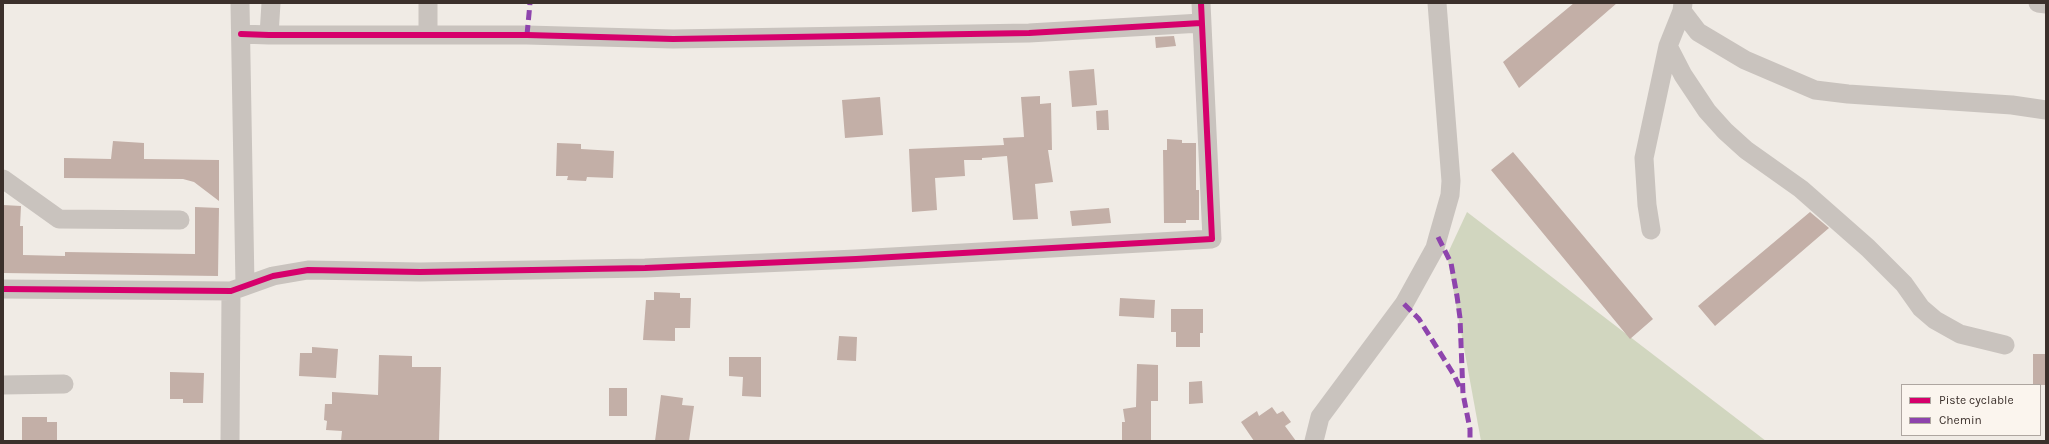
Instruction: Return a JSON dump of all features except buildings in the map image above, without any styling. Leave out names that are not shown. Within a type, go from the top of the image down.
[{"type":"street","points":[[230,441],[238,288],[241,34],[240,3]]},
{"type":"street","points":[[269,35],[271,3]]},
{"type":"street","points":[[428,3],[428,36]]},
{"type":"street","points":[[3,289],[238,288],[273,276],[308,270],[420,272],[645,268],[856,259],[1212,239],[1201,3]]},
{"type":"street","points":[[1314,441],[1320,417],[1404,304],[1435,248],[1438,238],[1450,195],[1451,181],[1437,3]]},
{"type":"street","points":[[2038,3],[2046,4]]},
{"type":"street","points":[[1651,230],[1647,205],[1644,158],[1668,46],[1682,7]]},
{"type":"street","points":[[1682,7],[1698,32],[1745,60],[1815,90],[1848,94],[2012,105],[2046,110]]},
{"type":"street","points":[[241,34],[428,36],[527,35],[689,39],[1029,33],[1201,23]]},
{"type":"street","points":[[1668,46],[1691,87],[1707,111],[1725,131],[1746,150],[1801,189],[1868,248],[1904,284],[1921,308],[1935,320],[1960,334],[2005,345]]},
{"type":"street","points":[[3,179],[59,220],[180,220]]},
{"type":"street","points":[[3,385],[64,384]]},
{"type":"green space","points":[[1467,212],[1766,441],[1481,441],[1447,255]]},
{"type":"marked path","points":[[527,35],[530,3]]},
{"type":"marked path","points":[[1438,237],[1451,263],[1457,296],[1460,318],[1463,394],[1470,429],[1470,441]]},
{"type":"marked path","points":[[1404,304],[1419,319],[1454,375],[1461,390]]},
{"type":"cycle path","points":[[3,289],[231,291],[273,276],[308,270],[420,272],[645,268],[856,259],[1212,239],[1201,3]]},
{"type":"cycle path","points":[[241,34],[527,35],[673,39],[1029,33],[1201,23]]}]
